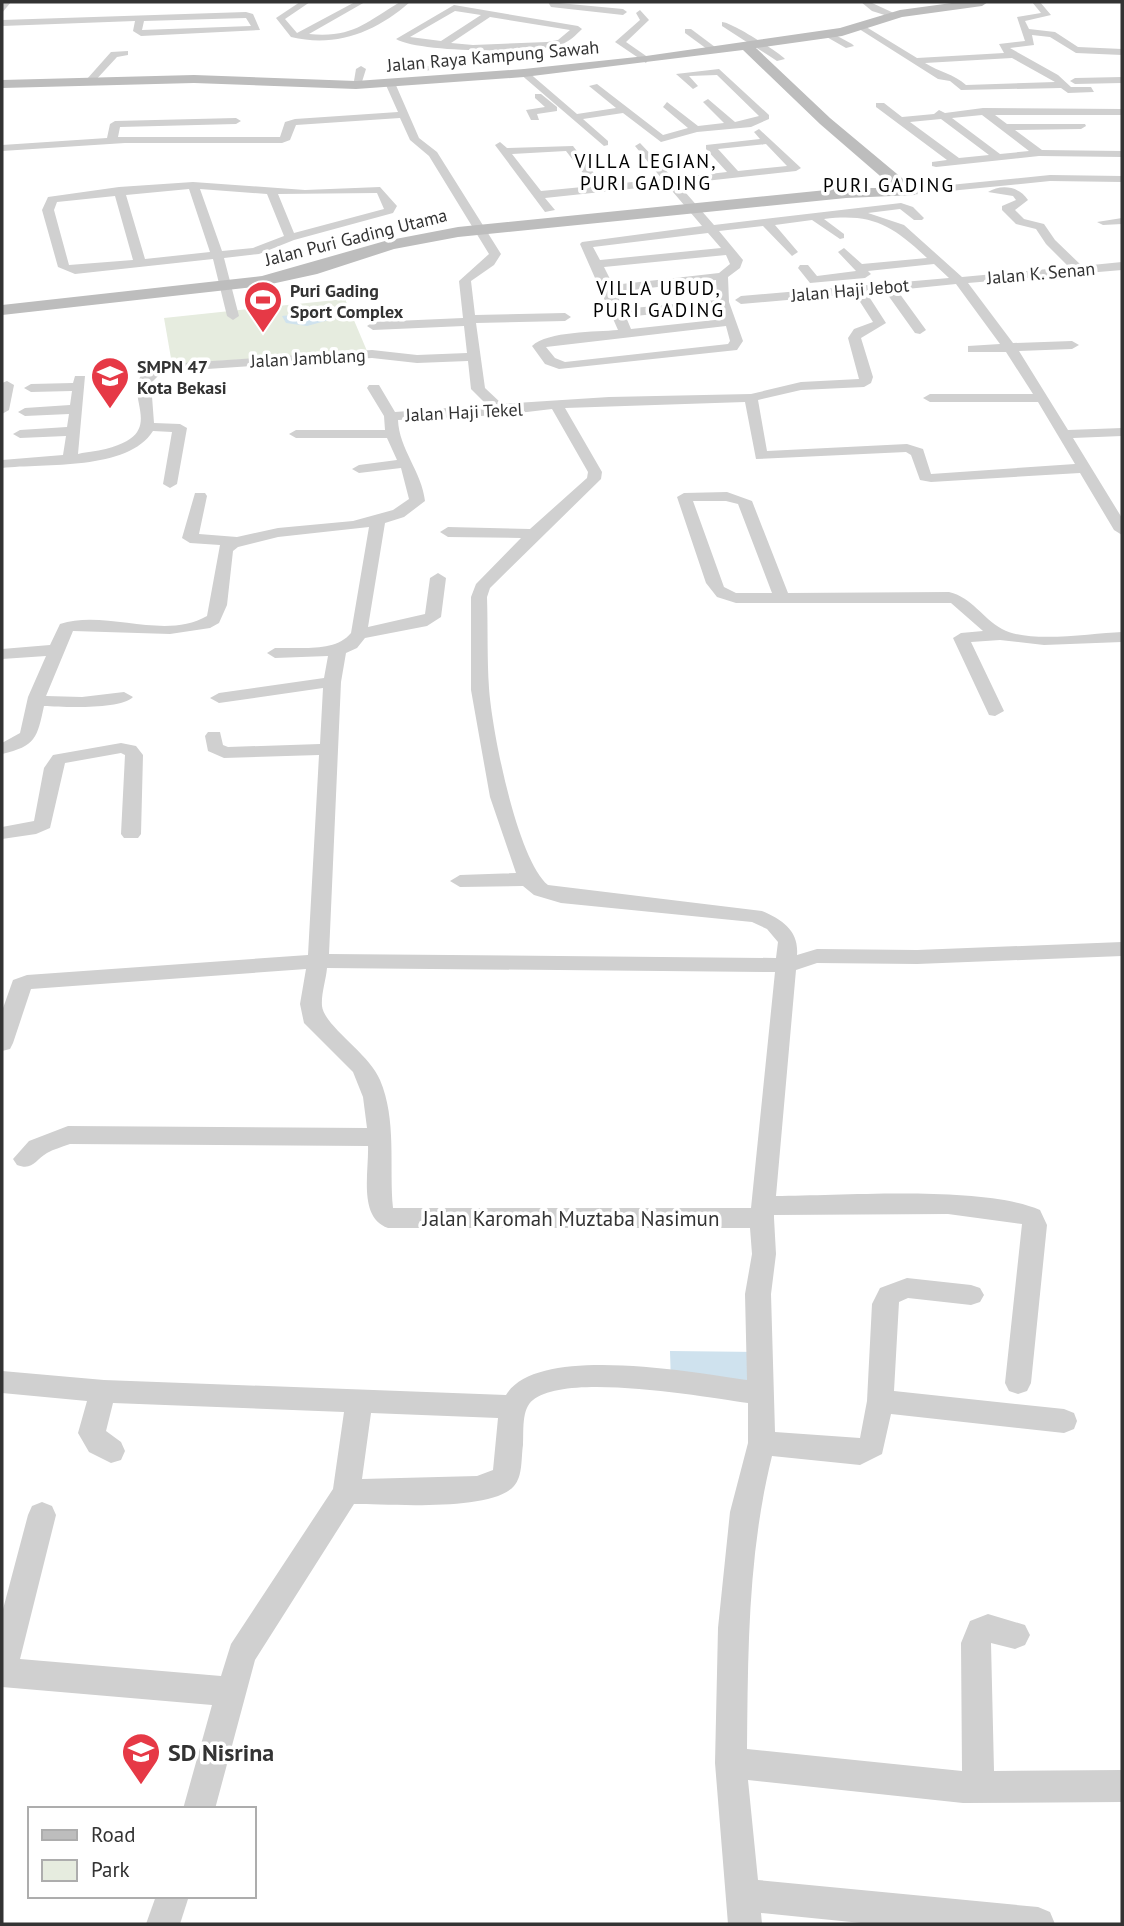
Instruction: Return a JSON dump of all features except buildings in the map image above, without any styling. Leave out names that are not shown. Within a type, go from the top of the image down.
[{"type":"street","points":[[306,2],[280,18],[297,36],[350,36],[406,2]]},
{"type":"street","points":[[297,36],[361,2]]},
{"type":"street","points":[[865,2],[875,9],[894,15]]},
{"type":"street","name":"Jalan Raya Kampung Sawah","points":[[2,84],[221,79],[356,85],[390,83],[412,74],[455,68],[519,73],[646,60],[828,34],[860,27],[894,15],[982,2]]},
{"type":"street","points":[[1036,2],[1047,14],[1020,19],[1031,44],[1002,46],[1011,55],[1062,82],[1068,90],[1091,90]]},
{"type":"street","points":[[3,6],[8,13],[3,25],[95,15],[140,18],[246,15],[250,16],[257,28],[141,33],[137,31],[140,18]]},
{"type":"street","points":[[163,8],[169,12],[209,6],[253,8]]},
{"type":"street","points":[[536,13],[578,29],[553,44],[501,47],[401,39],[447,10],[487,15],[631,7],[645,20],[620,42],[646,60]]},
{"type":"street","points":[[47,21],[51,10]]},
{"type":"street","points":[[93,31],[95,15]]},
{"type":"street","points":[[443,44],[487,15]]},
{"type":"street","points":[[724,23],[752,44],[780,59]]},
{"type":"street","points":[[860,27],[941,77],[953,78],[964,89],[1122,80]]},
{"type":"street","points":[[688,31],[713,50]]},
{"type":"street","points":[[1028,32],[1052,34],[1076,50],[1122,52]]},
{"type":"street","points":[[501,47],[519,34]]},
{"type":"street","points":[[828,34],[849,46]]},
{"type":"street","points":[[752,44],[825,121],[909,192],[1050,178],[1122,179]]},
{"type":"street","points":[[90,81],[114,54],[125,53]]},
{"type":"street","points":[[915,61],[1011,55]]},
{"type":"street","points":[[1084,62],[1122,61]]},
{"type":"street","points":[[356,85],[361,69]]},
{"type":"street","points":[[594,86],[661,139],[696,129],[755,123],[765,115],[717,71],[681,74],[693,86]]},
{"type":"street","points":[[519,73],[576,117],[604,143],[565,141],[554,134]]},
{"type":"street","points":[[519,73],[553,109],[530,112],[534,118]]},
{"type":"street","points":[[985,81],[1062,82]]},
{"type":"street","points":[[390,83],[415,140],[433,154],[482,229],[495,254],[490,264],[473,272],[465,281],[472,357],[478,389],[501,411]]},
{"type":"street","points":[[1004,127],[1083,130],[1071,100]]},
{"type":"street","points":[[708,102],[732,125]]},
{"type":"street","points":[[667,105],[696,129]]},
{"type":"street","points":[[880,105],[957,162]]},
{"type":"street","points":[[900,120],[981,109],[1033,107],[1075,112],[1121,111]]},
{"type":"street","points":[[932,108],[999,158]]},
{"type":"street","points":[[981,109],[1040,153]]},
{"type":"street","points":[[576,117],[626,110]]},
{"type":"street","points":[[2,148],[112,140],[282,139],[286,138],[289,124],[295,122],[405,115]]},
{"type":"street","points":[[112,140],[115,124],[236,121]]},
{"type":"street","points":[[538,195],[796,168],[759,132]]},
{"type":"street","points":[[736,174],[710,147],[768,141]]},
{"type":"street","points":[[1025,142],[1089,141],[1097,154]]},
{"type":"street","points":[[609,289],[722,276],[736,265],[737,260],[712,227],[640,146]]},
{"type":"street","points":[[549,210],[502,148],[569,148],[600,188]]},
{"type":"street","points":[[936,164],[1040,153],[1122,154]]},
{"type":"street","name":"Jalan Puri Gading Utama","points":[[846,193],[882,169]]},
{"type":"street","points":[[193,185],[218,257],[233,316]]},
{"type":"street","points":[[193,185],[272,192],[349,205],[290,238],[255,251],[75,270],[64,267],[48,202],[66,195],[193,185]]},
{"type":"street","points":[[955,188],[964,195],[1010,191],[1017,193],[1022,200],[1014,207],[1006,208],[1020,222],[1040,226],[1050,242],[1079,270]]},
{"type":"street","points":[[119,190],[141,263]]},
{"type":"street","points":[[272,192],[290,238]]},
{"type":"street","name":"Jalan Puri Gading Utama","points":[[2,310],[226,286],[311,271],[409,241],[482,229],[846,193],[909,192]]},
{"type":"street","points":[[626,333],[616,314],[609,289],[586,244],[904,206],[918,218],[887,222]]},
{"type":"street","points":[[854,214],[887,222],[908,233],[959,280],[1010,347],[1122,530]]},
{"type":"street","points":[[815,217],[840,236]]},
{"type":"street","points":[[1103,222],[1122,221]]},
{"type":"street","points":[[767,223],[792,252]]},
{"type":"street","points":[[597,264],[730,251]]},
{"type":"street","points":[[804,268],[814,280],[865,274],[844,252]]},
{"type":"street","points":[[859,268],[938,260]]},
{"type":"street","name":"Jalan K. Senan","points":[[959,280],[1122,266]]},
{"type":"street","points":[[722,276],[723,303],[731,322],[737,341],[730,347],[564,366],[554,364],[538,346],[547,341],[731,322]]},
{"type":"street","name":"Jalan Haji Jebot","points":[[741,300],[959,280]]},
{"type":"street","points":[[888,286],[920,330]]},
{"type":"street","name":"Jalan Haji Tekel","points":[[200,496],[190,538],[238,542],[317,527],[378,521],[395,516],[417,501],[418,492],[393,434],[391,416],[501,411],[622,400],[751,398],[788,388],[857,384],[866,380],[854,338],[859,332],[880,323],[858,289]]},
{"type":"street","points":[[616,314],[723,303]]},
{"type":"street","points":[[373,326],[565,317]]},
{"type":"street","points":[[972,349],[1072,345]]},
{"type":"street","name":"Jalan Jamblang","points":[[148,428],[144,383],[151,372],[159,368],[372,354],[417,359],[472,357]]},
{"type":"street","points":[[31,388],[80,383],[70,455]]},
{"type":"street","points":[[2,410],[7,385]]},
{"type":"street","points":[[374,388],[391,416]]},
{"type":"street","points":[[751,398],[761,456],[907,448],[918,452],[925,477],[931,478],[1084,468]]},
{"type":"street","points":[[930,398],[1041,398]]},
{"type":"street","points":[[557,406],[595,472],[594,479],[533,534],[482,587],[479,597],[480,690],[499,797],[528,879],[541,890],[561,897],[755,916],[774,924],[788,941],[764,1212],[764,1254],[758,1294],[763,1371],[762,1443],[744,1512],[733,1628],[731,1763],[743,1910],[1038,1924]]},
{"type":"street","points":[[25,412],[76,409]]},
{"type":"street","points":[[7,460],[123,451],[137,444],[148,428],[180,428],[170,484]]},
{"type":"street","points":[[20,433],[73,431]]},
{"type":"street","points":[[1064,434],[1122,432]]},
{"type":"street","points":[[296,434],[393,434]]},
{"type":"street","points":[[359,469],[404,464]]},
{"type":"street","points":[[782,597],[744,501],[727,496],[682,499],[718,592],[736,598],[949,597],[967,605],[1000,635]]},
{"type":"street","points":[[275,653],[338,650],[351,644],[359,634],[378,521]]},
{"type":"street","points":[[448,532],[533,534]]},
{"type":"street","points":[[2,749],[23,741],[29,735],[36,701],[55,650],[62,634],[71,625],[184,628],[206,625],[214,618],[219,605],[225,549],[238,542]]},
{"type":"street","points":[[359,634],[421,622],[433,617],[438,578]]},
{"type":"street","points":[[995,711],[961,638],[1000,635],[1046,639],[1122,638]]},
{"type":"street","points":[[2,654],[55,650]]},
{"type":"street","points":[[25,1159],[37,1147],[68,1135],[377,1137],[375,1101],[364,1069],[343,1045],[315,1023],[312,1004],[318,961],[332,682],[338,650]]},
{"type":"street","points":[[219,698],[332,682]]},
{"type":"street","points":[[36,701],[82,702],[124,698]]},
{"type":"street","points":[[214,736],[214,747],[224,753],[329,749]]},
{"type":"street","points":[[2,832],[31,829],[43,824],[53,768],[59,759],[121,748],[130,750],[134,755],[131,834]]},
{"type":"street","points":[[460,881],[528,879]]},
{"type":"street","points":[[2,1043],[21,985],[27,982],[318,961],[787,965],[817,956],[917,957],[1122,949]]},
{"type":"street","name":"Jalan Karomah Muztaba Nasimun","points":[[377,1137],[382,1212],[388,1218],[764,1212],[948,1205],[1020,1212],[1031,1217],[1035,1226],[1018,1383]]},
{"type":"street","points":[[762,1443],[860,1453],[872,1445],[880,1401],[885,1304],[889,1295],[907,1288],[971,1295]]},
{"type":"street","points":[[346,1492],[496,1485],[506,1476],[513,1407],[523,1391],[566,1378],[633,1378],[761,1392]]},
{"type":"street","points":[[2,1382],[104,1391],[513,1407]]},
{"type":"street","points":[[104,1391],[96,1410],[92,1433],[99,1444],[111,1451]]},
{"type":"street","points":[[880,1401],[1063,1421]]},
{"type":"street","points":[[200,1807],[242,1654],[346,1492],[359,1402]]},
{"type":"street","points":[[42,1515],[2,1670],[231,1692]]},
{"type":"street","points":[[978,1786],[976,1643],[980,1631],[988,1628],[1015,1635]]},
{"type":"street","points":[[731,1763],[978,1786],[1122,1786]]},
{"type":"street","points":[[163,1924],[172,1898]]},
{"type":"green space","name":"Puri Gading Sport Complex","points":[[345,299],[367,351],[172,364],[164,318]]},
{"type":"water","points":[[325,311],[329,320],[307,326],[286,323],[282,316]]},
{"type":"water","points":[[670,1351],[760,1352],[763,1386],[671,1385]]},
{"type":"place","name":"Puri Gading Sport Complex","points":[[263,334]]},
{"type":"place","name":"SMPN 47 Kota Bekasi","points":[[110,410]]},
{"type":"place","name":"SD Nisrina","points":[[141,1786]]},
{"type":"district","name":"VILLA LEGIAN, PURI GADING","points":[[646,172]]},
{"type":"district","name":"PURI GADING","points":[[889,185]]},
{"type":"district","name":"VILLA UBUD, PURI GADING","points":[[659,299]]}]
